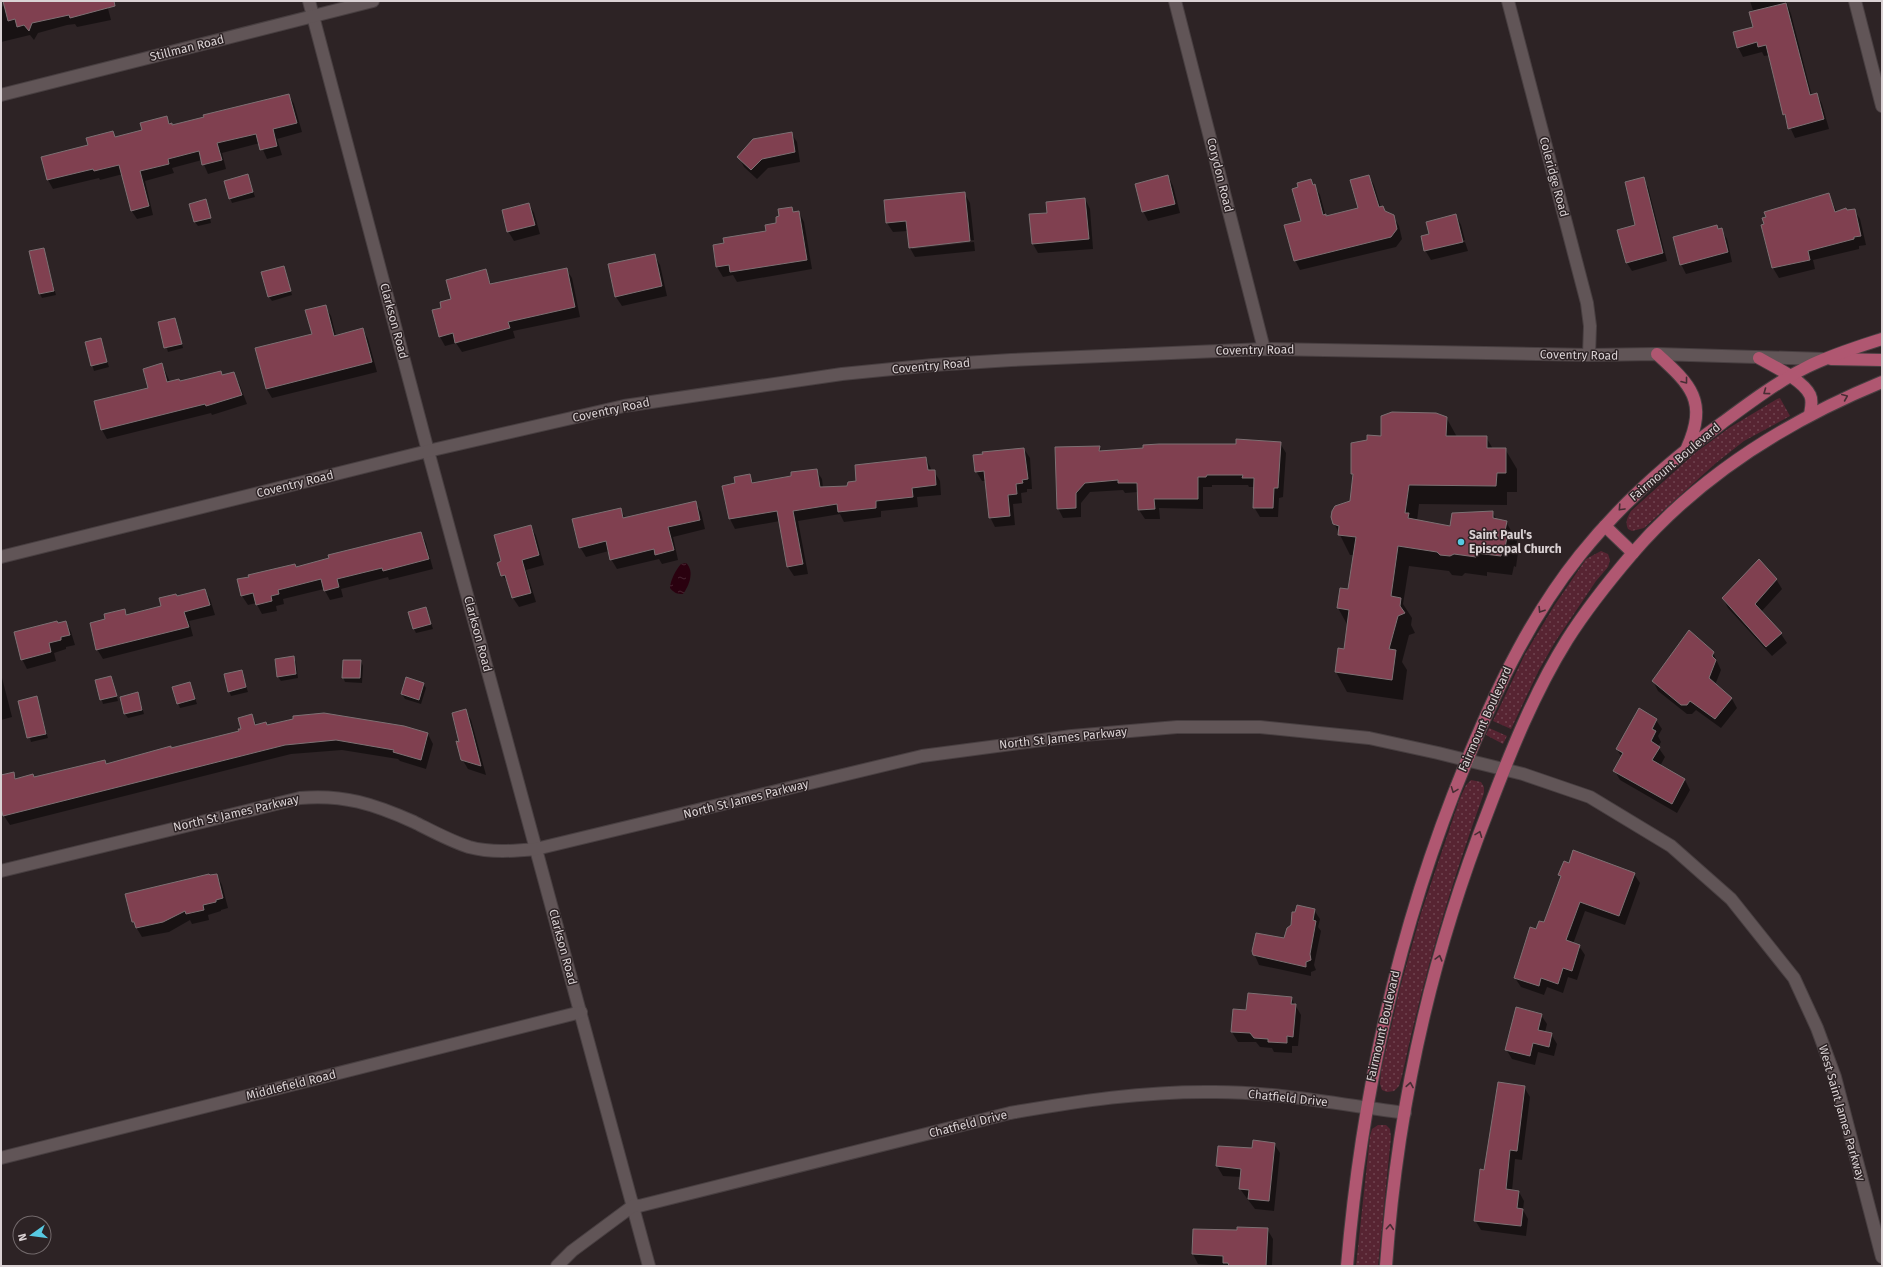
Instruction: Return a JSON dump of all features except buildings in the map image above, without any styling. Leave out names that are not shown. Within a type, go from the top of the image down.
[{"type":"main road","name":"Fairmount Boulevard","points":[[1347,1266],[1356,1172],[1366,1108],[1384,1019],[1409,920],[1437,834],[1494,695],[1520,645],[1547,601],[1578,557],[1605,526],[1646,484],[1687,449],[1790,376],[1824,359],[1882,339]]},
{"type":"main road","points":[[1657,354],[1685,381],[1696,401],[1696,422],[1687,449]]},
{"type":"main road","points":[[1759,358],[1790,376],[1810,394],[1810,414]]},
{"type":"main road","name":"Coventry Road","points":[[1824,359],[1882,360]]},
{"type":"main road","points":[[1386,1266],[1395,1180],[1405,1113],[1424,1015],[1440,954],[1471,854],[1504,768],[1540,690],[1568,639],[1601,591],[1633,553],[1671,514],[1717,474],[1767,439],[1810,414],[1835,401],[1882,382]]},
{"type":"main road","points":[[1605,526],[1633,553]]},
{"type":"street","name":"Clarkson Road","points":[[309,1],[428,451],[634,1205],[649,1266]]},
{"type":"street","name":"Stillman Road","points":[[1,95],[373,1]]},
{"type":"street","name":"Corydon Road","points":[[1176,1],[1264,349]]},
{"type":"street","name":"Coleridge Road","points":[[1508,1],[1587,303],[1590,326],[1589,356]]},
{"type":"street","points":[[1855,1],[1882,106]]},
{"type":"street","name":"Coventry Road","points":[[1,557],[428,451],[624,406],[842,374],[1004,360],[1264,349],[1589,356],[1657,354],[1824,359]]},
{"type":"street","name":"North St James Parkway","points":[[1,871],[287,800],[317,796],[335,797],[366,803],[389,811],[470,847],[497,851],[536,849],[922,756],[1072,736],[1177,727],[1260,727],[1368,738],[1504,768]]},
{"type":"street","name":"West Saint James Parkway","points":[[1504,768],[1590,797],[1671,846],[1731,899],[1794,978],[1817,1028],[1835,1077],[1882,1257]]},
{"type":"street","name":"Middlefield Road","points":[[1,1158],[581,1012]]},
{"type":"street","name":"Chatfield Drive","points":[[557,1266],[572,1251],[634,1205],[640,1206],[1010,1113],[1117,1096],[1216,1092],[1270,1096],[1405,1113]]},
{"type":"shaded area","points":[[1780,398],[1790,416],[1744,441],[1716,463],[1644,528],[1632,531],[1628,529],[1627,520],[1631,511],[1695,453],[1729,428]]},
{"type":"shaded area","points":[[1601,551],[1608,554],[1610,560],[1608,567],[1596,581],[1555,642],[1539,670],[1511,729],[1493,721],[1525,654],[1554,606],[1586,559]]},
{"type":"shaded area","points":[[1489,728],[1507,736],[1503,744],[1486,735]]},
{"type":"shaded area","points":[[1471,780],[1481,782],[1484,787],[1484,793],[1438,933],[1399,1086],[1394,1091],[1387,1092],[1382,1090],[1380,1084],[1381,1071],[1400,988],[1421,913],[1460,798],[1466,785]]},
{"type":"shaded area","points":[[1378,1125],[1386,1125],[1390,1129],[1391,1137],[1378,1266],[1356,1266],[1370,1136],[1372,1129]]},
{"type":"water","points":[[686,563],[689,566],[691,574],[689,583],[683,594],[677,593],[670,588],[671,582],[679,566]]},
{"type":"place","name":"Saint Paul's Episcopal Church","points":[[1461,542]]}]
